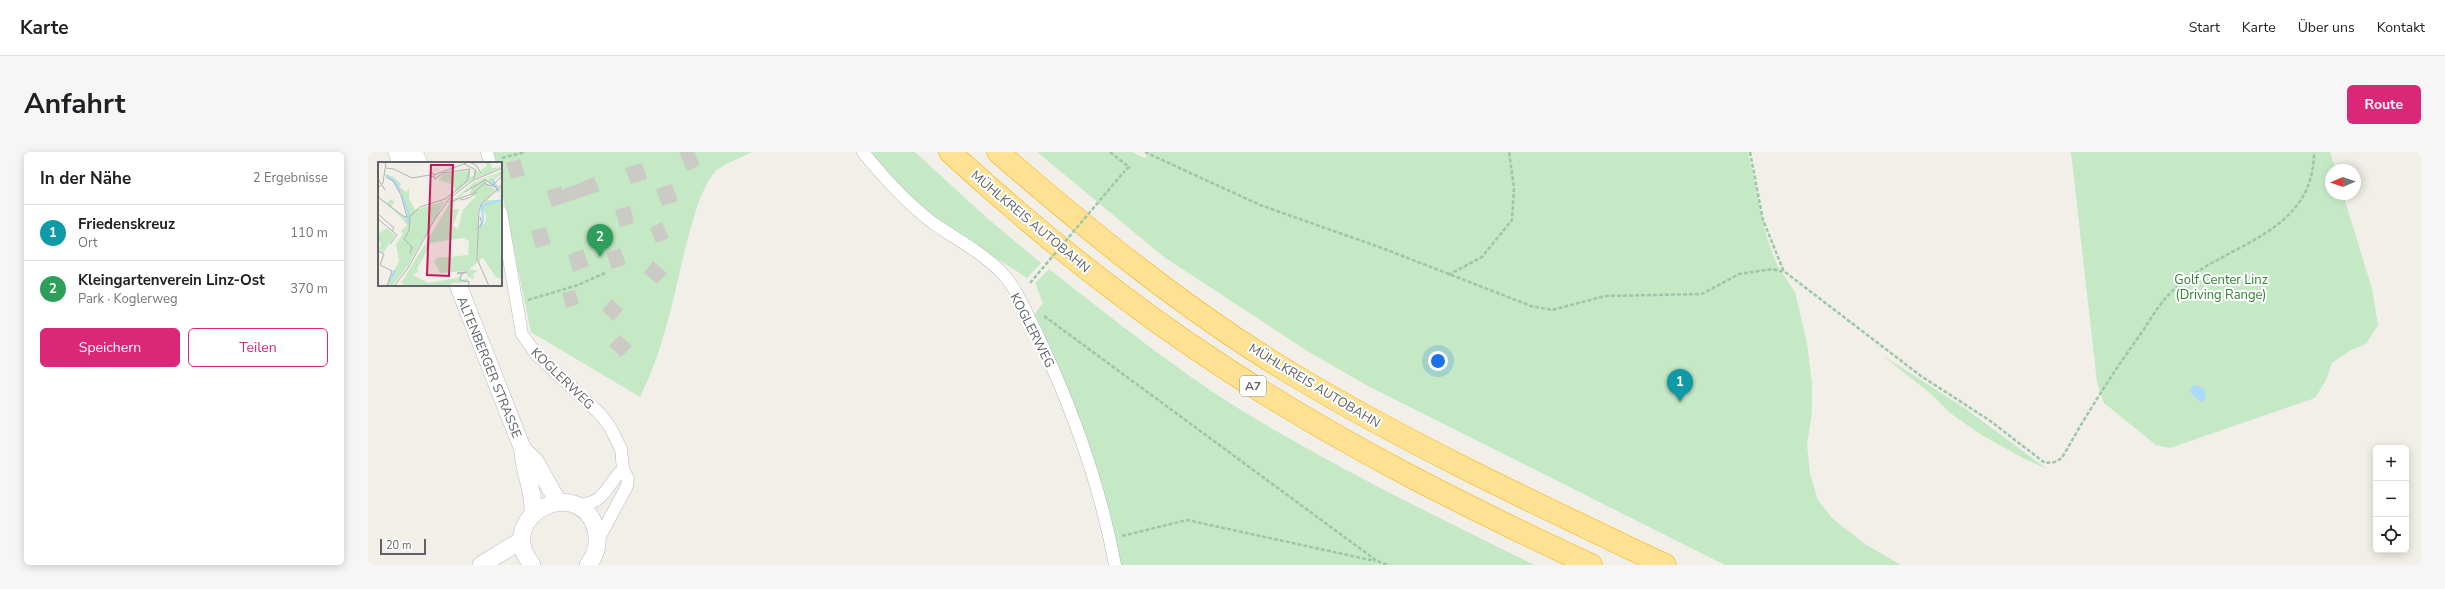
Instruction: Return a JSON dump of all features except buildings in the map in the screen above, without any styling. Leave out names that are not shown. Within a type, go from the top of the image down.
[{"type":"highway","name":"MÜHLKREIS AUTOBAHN","points":[[950,152],[1001,198],[1073,258],[1149,316],[1221,366],[1304,418],[1376,458],[1468,506],[1591,565]]},
{"type":"highway","name":"MÜHLKREIS AUTOBAHN","points":[[998,152],[1047,195],[1156,280],[1290,373],[1390,430],[1481,477],[1665,565]]},
{"type":"highway","points":[[1017,152],[1047,195]]},
{"type":"street","points":[[397,152],[401,162]]},
{"type":"street","points":[[414,152],[419,162]]},
{"type":"street","name":"KOGLERWEG","points":[[863,152],[892,184],[931,221],[991,263],[1010,284],[1068,402],[1094,477],[1115,565]]},
{"type":"street","name":"KOGLERWEG","points":[[502,218],[519,324],[526,341],[536,354],[606,420],[619,444],[623,469],[628,479],[625,492],[604,526],[598,542]]},
{"type":"street","name":"ALTENBERGER STRASSE","points":[[458,286],[523,450],[523,466],[532,499],[533,514]]},
{"type":"street","name":"ALTENBERGER STRASSE","points":[[523,450],[535,461],[558,502]]},
{"type":"street","points":[[528,565],[522,540],[526,524],[533,514],[544,506],[558,502],[575,505],[590,504],[599,499],[623,469]]},
{"type":"street","points":[[575,505],[590,517],[596,528],[598,542],[595,554],[588,565]]},
{"type":"street","points":[[482,565],[522,540]]},
{"type":"path","points":[[489,159],[525,152]]},
{"type":"path","points":[[1030,283],[1123,173],[1130,167],[1110,152]]},
{"type":"path","points":[[1145,152],[1260,205],[1382,248],[1448,275],[1531,306],[1552,310],[1605,296],[1702,294],[1739,274],[1772,268],[1785,272],[1921,376],[1989,420],[2045,463],[2055,462],[2062,458],[2102,388],[2164,299],[2183,282],[2265,233],[2294,211],[2303,200],[2310,183],[2314,152]]},
{"type":"path","points":[[1448,275],[1482,257],[1512,220],[1514,188],[1509,152]]},
{"type":"path","points":[[1750,152],[1763,220],[1785,272]]},
{"type":"path","points":[[517,304],[578,285],[605,273]]},
{"type":"path","points":[[1043,315],[1377,561]]},
{"type":"path","points":[[1110,539],[1187,520],[1377,561],[1388,565]]},
{"type":"green space","points":[[493,152],[752,152],[718,169],[704,189],[692,225],[660,347],[648,381],[640,397],[531,332],[502,192],[502,162],[496,162]]},
{"type":"green space","points":[[871,152],[915,152],[988,219],[1041,263],[1027,278],[957,234],[926,211],[909,196]]},
{"type":"green space","points":[[1037,152],[1132,152],[1145,158],[1150,152],[1748,152],[1766,235],[1777,265],[1795,292],[1807,343],[1812,384],[1812,411],[1807,445],[1810,474],[1818,500],[1832,518],[1865,544],[1901,565],[1725,565],[1368,386],[1309,352],[1164,257]]},
{"type":"green space","name":"Golf Center Linz (Driving Range)","points":[[2071,152],[2330,152],[2334,164],[2325,164],[2325,200],[2345,200],[2372,289],[2378,325],[2366,344],[2351,350],[2332,363],[2326,380],[2315,398],[2170,448],[2156,445],[2104,403],[2097,382]]},
{"type":"green space","points":[[1049,269],[1178,368],[1259,421],[1327,460],[1396,496],[1535,565],[1119,565],[1033,316],[1043,303],[1035,283]]},
{"type":"green space","points":[[1882,355],[1966,409],[2047,469],[2023,458],[1980,434],[1950,413],[1931,394]]},
{"type":"water","points":[[2193,385],[2204,388],[2206,400],[2201,402],[2192,394],[2190,389]]},
{"type":"place","name":"Kleingartenverein Linz-Ost","points":[[600,257]]},
{"type":"place","name":"Friedenskreuz","points":[[1680,402]]}]
